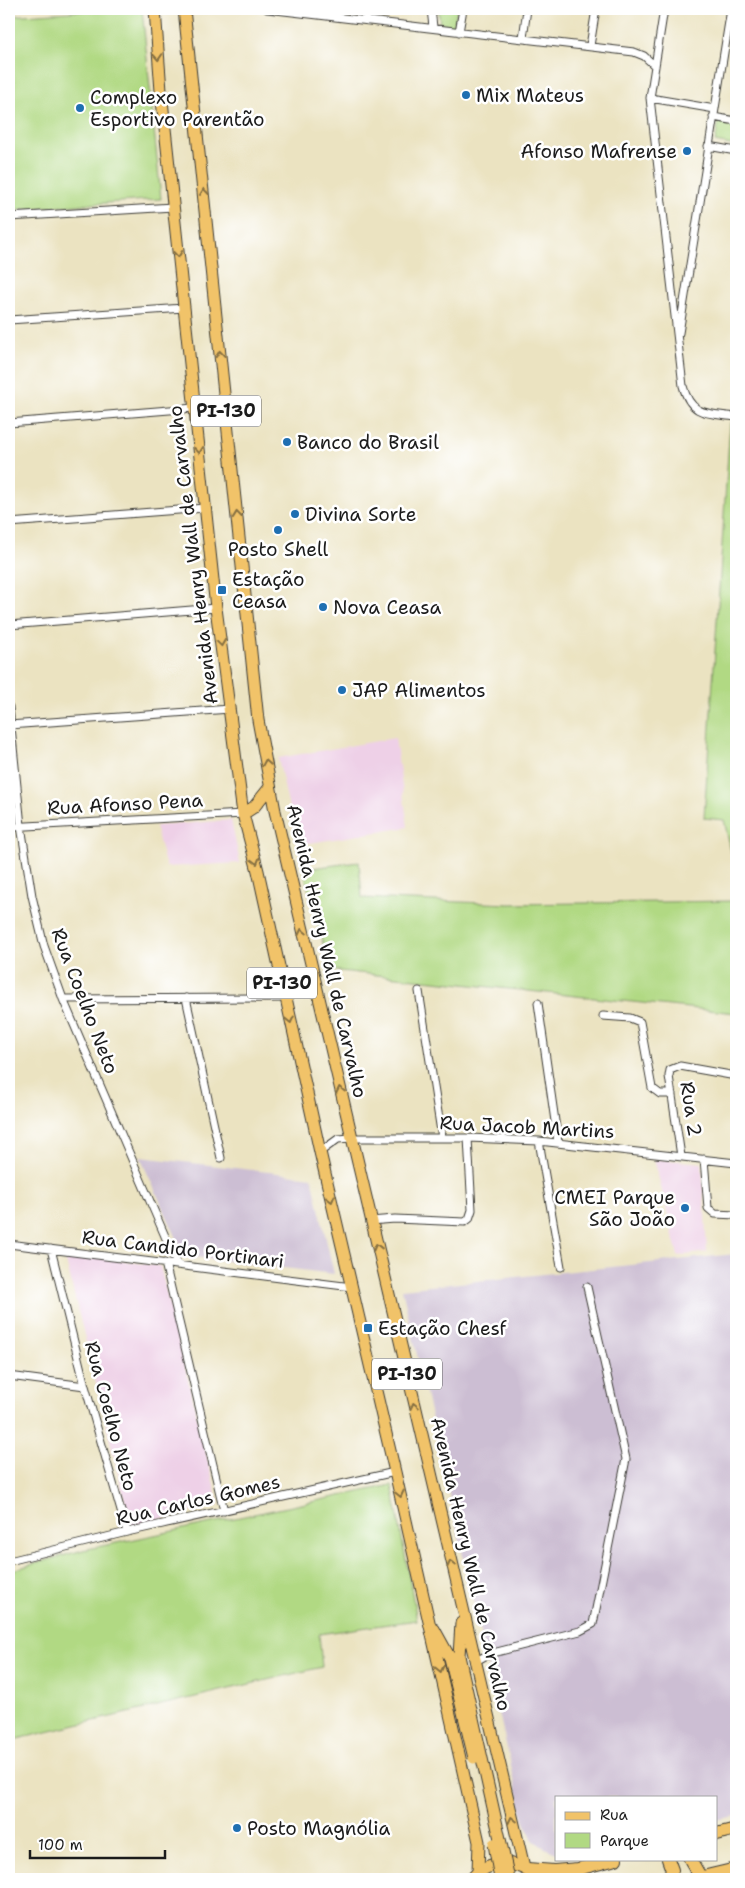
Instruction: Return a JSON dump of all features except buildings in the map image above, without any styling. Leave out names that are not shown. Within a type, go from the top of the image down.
[{"type":"highway","points":[[718,1834],[736,1829]]},
{"type":"highway","points":[[474,1876],[488,1866],[500,1863],[512,1863],[525,1868],[554,1871],[578,1869],[612,1860]]},
{"type":"highway","points":[[668,1860],[672,1870],[669,1879]]},
{"type":"highway","points":[[690,1860],[699,1879],[736,1869]]},
{"type":"highway","points":[[525,1868],[538,1879]]},
{"type":"main road","name":"Avenida Henry Wall de Carvalho","points":[[155,9],[161,90],[194,408],[216,608],[243,814],[258,871],[320,1152],[479,1842],[474,1876]]},
{"type":"main road","name":"Avenida Henry Wall de Carvalho","points":[[184,9],[258,720],[270,787],[474,1662],[525,1868]]},
{"type":"main road","points":[[243,814],[254,807],[270,787]]},
{"type":"main road","points":[[462,1611],[454,1657],[500,1879]]},
{"type":"main road","points":[[429,1621],[454,1657],[509,1879]]},
{"type":"main road","points":[[723,1872],[736,1875]]},
{"type":"street","points":[[267,9],[299,11],[367,21],[433,27],[459,32],[634,52],[644,56],[655,66]]},
{"type":"street","points":[[365,9],[367,21]]},
{"type":"street","points":[[431,9],[433,27]]},
{"type":"street","points":[[459,32],[463,9]]},
{"type":"street","points":[[523,38],[527,9]]},
{"type":"street","points":[[590,46],[596,9]]},
{"type":"street","points":[[664,9],[650,98],[683,386],[690,404],[698,411],[736,415]]},
{"type":"street","points":[[678,343],[731,9]]},
{"type":"street","points":[[650,98],[715,108]]},
{"type":"street","points":[[713,117],[736,121]]},
{"type":"street","points":[[708,146],[736,151]]},
{"type":"street","points":[[9,217],[173,208]]},
{"type":"street","points":[[9,320],[184,308]]},
{"type":"street","points":[[9,422],[194,408]]},
{"type":"street","points":[[9,523],[205,508]]},
{"type":"street","points":[[9,626],[216,608]]},
{"type":"street","name":"Rua Coelho Neto","points":[[9,707],[20,826],[38,922],[63,1000],[176,1264]]},
{"type":"street","points":[[10,725],[230,709]]},
{"type":"street","name":"Rua Afonso Pena","points":[[9,827],[243,814]]},
{"type":"street","points":[[419,991],[442,1138]]},
{"type":"street","points":[[186,998],[221,1158]]},
{"type":"street","points":[[63,1000],[285,998]]},
{"type":"street","points":[[538,1004],[558,1142]]},
{"type":"street","points":[[603,1016],[630,1018],[640,1022],[652,1088],[660,1094],[672,1094]]},
{"type":"street","name":"Rua 2","points":[[681,1156],[669,1076],[670,1070],[680,1066],[736,1076]]},
{"type":"street","points":[[370,1221],[395,1219],[465,1222],[469,1219],[472,1210],[468,1138]]},
{"type":"street","name":"Rua Jacob Martins","points":[[320,1152],[338,1139],[468,1138],[558,1142],[736,1163]]},
{"type":"street","points":[[539,1141],[560,1267]]},
{"type":"street","points":[[704,1159],[708,1208],[715,1214],[736,1216]]},
{"type":"street","name":"Rua Candido Portinari","points":[[9,1244],[352,1287]]},
{"type":"street","name":"Rua Coelho Neto","points":[[51,1249],[85,1386],[127,1532]]},
{"type":"street","points":[[165,1263],[224,1511]]},
{"type":"street","points":[[474,1662],[489,1654],[580,1631],[593,1624],[626,1459],[588,1287]]},
{"type":"street","points":[[9,1376],[85,1386]]},
{"type":"street","name":"Rua Carlos Gomes","points":[[9,1561],[127,1532],[395,1472]]},
{"type":"shaded area","points":[[395,738],[408,827],[297,845],[278,758]]},
{"type":"shaded area","points":[[231,820],[240,863],[166,867],[155,826]]},
{"type":"shaded area","points":[[140,1157],[312,1177],[334,1274],[185,1256]]},
{"type":"shaded area","name":"CMEI Parque São João","points":[[654,1159],[702,1163],[707,1252],[678,1256]]},
{"type":"shaded area","points":[[64,1253],[160,1266],[219,1505],[131,1526]]},
{"type":"shaded area","points":[[736,1254],[736,1816],[718,1820],[718,1796],[555,1796],[555,1853],[533,1840],[523,1818],[402,1289]]},
{"type":"green space","name":"Complexo Esportivo Parentão","points":[[142,9],[161,199],[9,210],[9,16]]},
{"type":"green space","points":[[438,9],[457,9],[454,26],[440,23]]},
{"type":"green space","points":[[719,120],[736,123],[736,146],[715,142]]},
{"type":"green space","points":[[730,423],[736,424],[736,874],[724,820],[704,818]]},
{"type":"green space","points":[[359,862],[362,898],[509,904],[736,901],[736,1013],[330,970],[303,869]]},
{"type":"green space","points":[[392,1485],[417,1620],[319,1634],[322,1667],[9,1741],[9,1571],[83,1550]]},
{"type":"place","name":"Mix Mateus","points":[[466,95]]},
{"type":"place","name":"Complexo Esportivo Parentão","points":[[80,108]]},
{"type":"place","name":"Afonso Mafrense","points":[[687,151]]},
{"type":"place","name":"Banco do Brasil","points":[[287,442]]},
{"type":"place","name":"Divina Sorte","points":[[295,514]]},
{"type":"place","name":"Posto Shell","points":[[278,530]]},
{"type":"place","name":"Estação Ceasa","points":[[222,590]]},
{"type":"place","name":"Nova Ceasa","points":[[323,607]]},
{"type":"place","name":"JAP Alimentos","points":[[342,690]]},
{"type":"place","name":"CMEI Parque São João","points":[[685,1208]]},
{"type":"place","name":"Estação Chesf","points":[[368,1328]]},
{"type":"place","name":"Posto Magnólia","points":[[237,1828]]}]
